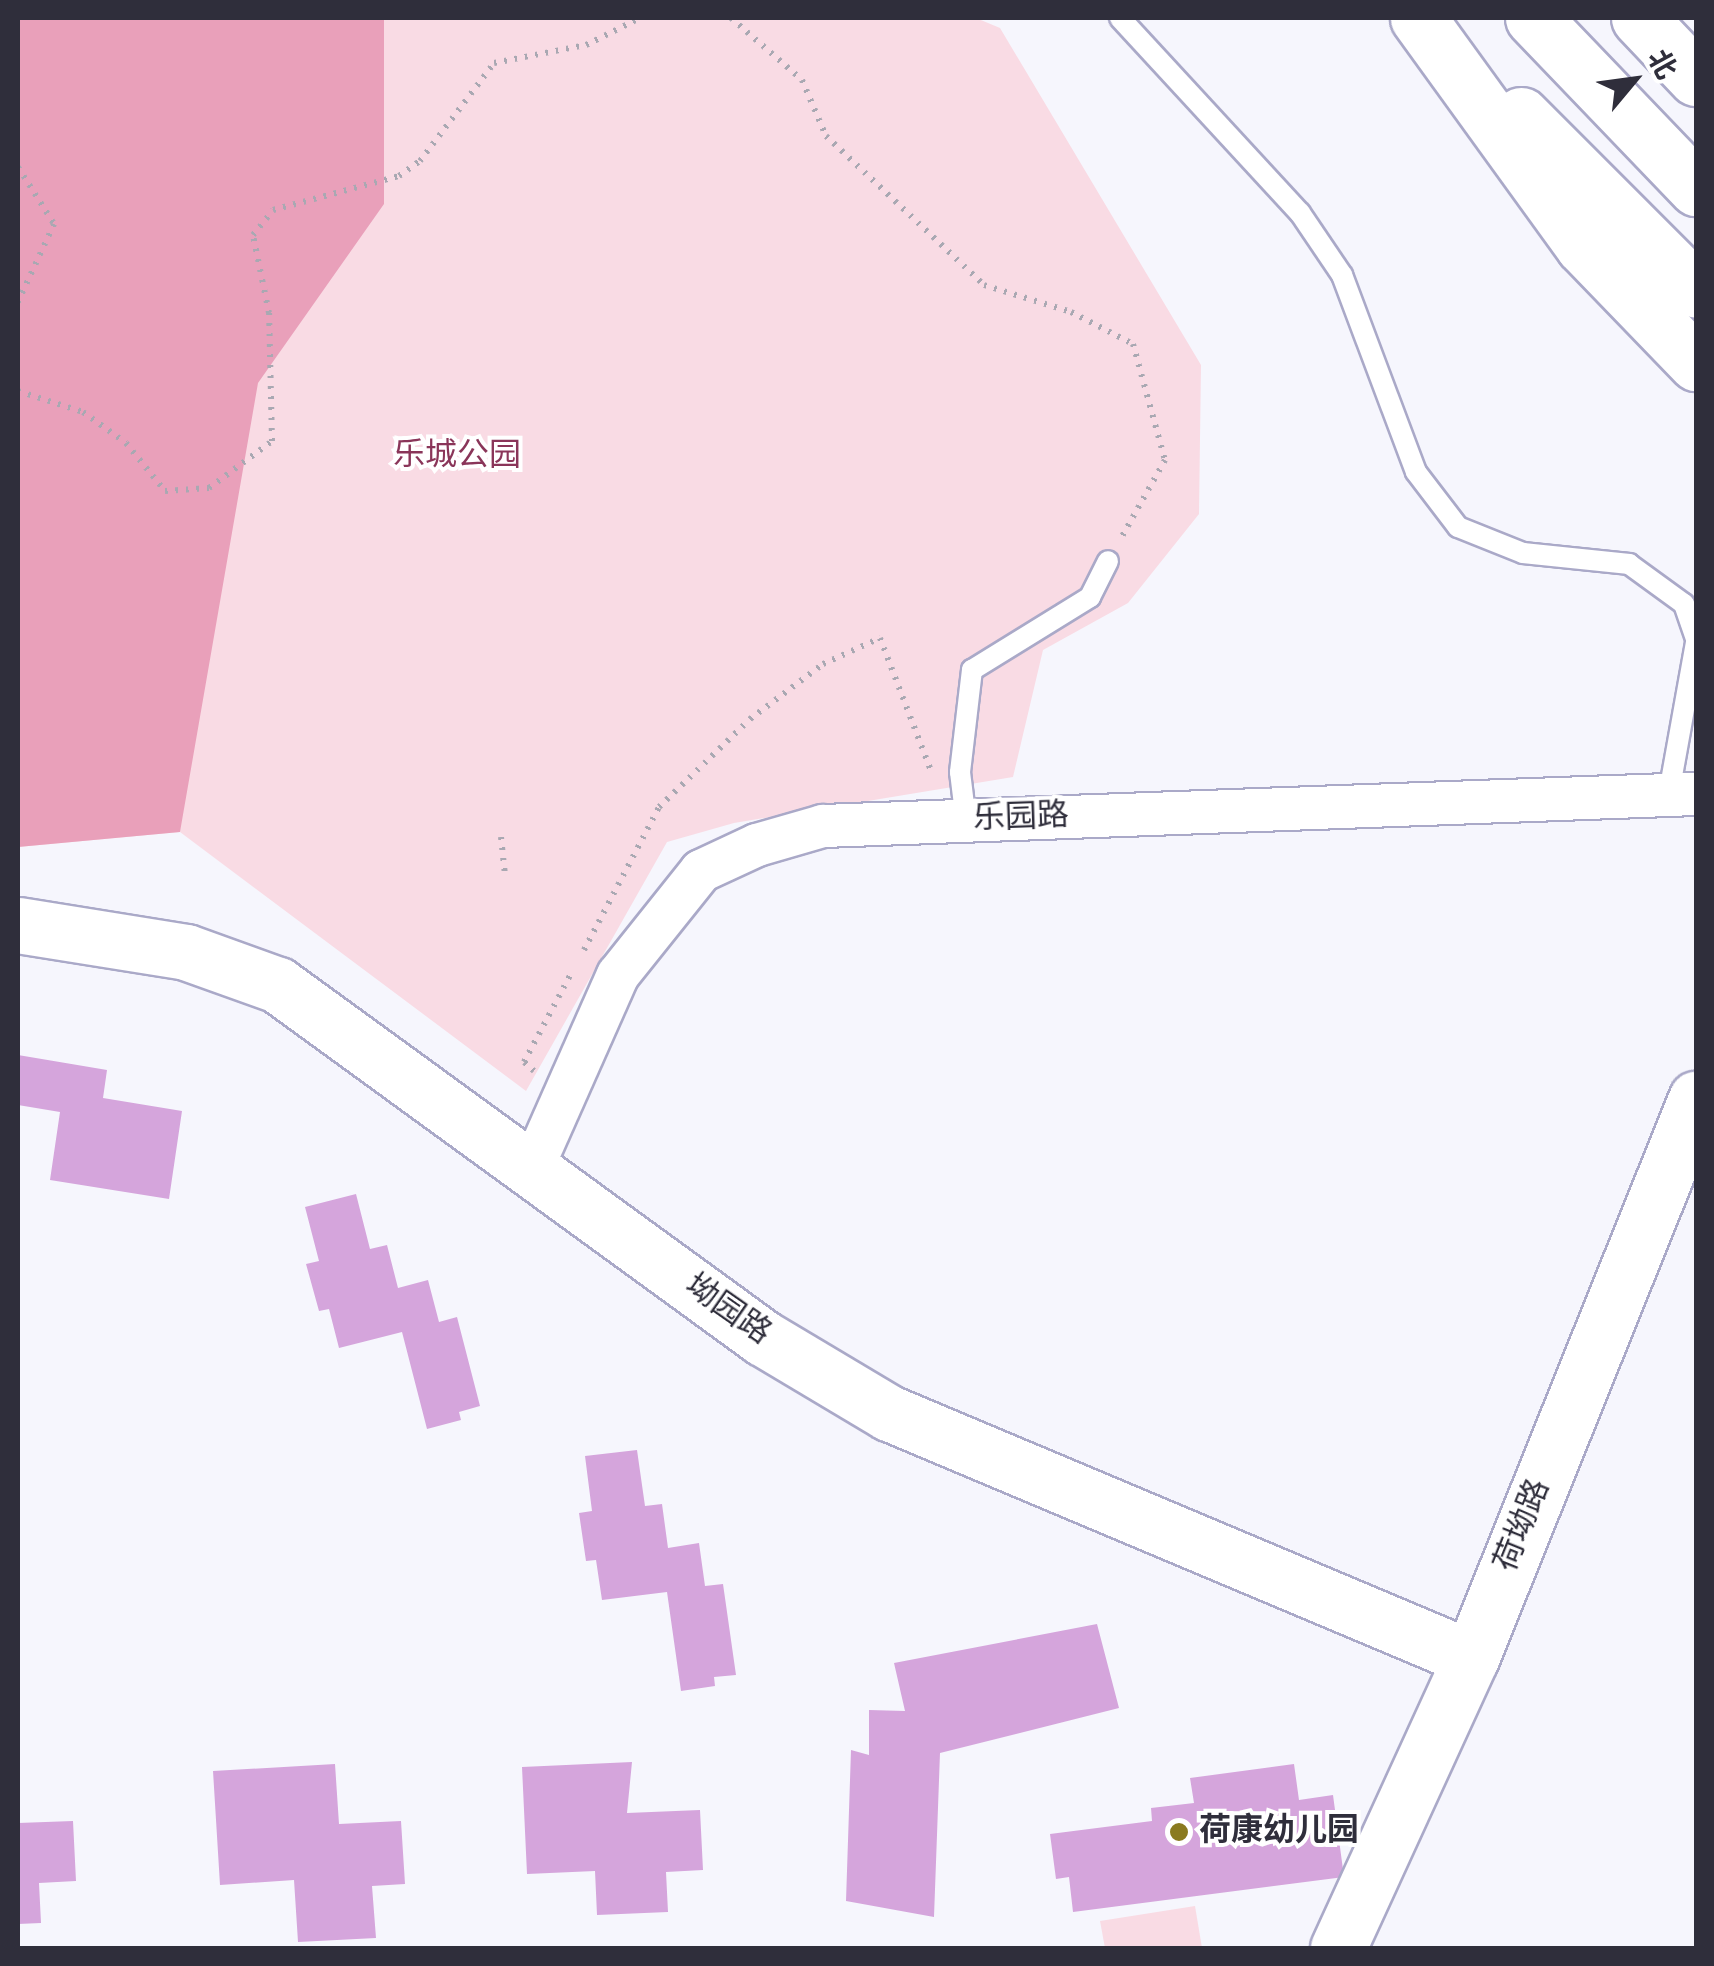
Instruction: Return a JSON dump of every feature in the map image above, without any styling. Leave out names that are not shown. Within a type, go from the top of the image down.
[{"type":"main road","points":[[1421,18],[1696,290]]},
{"type":"main road","points":[[1421,18],[1583,246],[1696,363]]},
{"type":"main road","points":[[1532,18],[1696,188]]},
{"type":"main road","points":[[1639,18],[1696,78]]},
{"type":"main road","name":"坳园路","points":[[18,925],[186,952],[278,985],[763,1338],[889,1413],[1471,1658]]},
{"type":"main road","name":"荷坳路","points":[[1338,1948],[1471,1658],[1696,1098]]},
{"type":"street","name":"乐园路","points":[[532,1172],[618,975],[701,870],[824,826],[1682,796]]},
{"type":"lane","points":[[1120,18],[1300,213],[1342,275],[1416,472],[1458,527],[1523,554],[1629,564],[1684,604],[1696,641],[1682,796]]},
{"type":"lane","points":[[966,821],[960,772],[972,670],[1090,597],[1108,561]]},
{"type":"path","points":[[18,391],[83,412],[126,442],[165,492],[208,488],[272,442],[275,372],[253,235],[274,210],[399,176],[420,161],[494,64],[586,45],[640,18]]},
{"type":"path","points":[[731,18],[802,80],[826,136],[984,285],[1072,312],[1133,344],[1166,460],[1108,561]]},
{"type":"path","points":[[18,167],[54,224],[18,302]]},
{"type":"path","points":[[524,1062],[659,807],[750,719],[822,664],[880,638],[920,736]]},
{"type":"path","points":[[502,837],[505,876]]},
{"type":"green space","name":"乐城公园","points":[[18,18],[976,18],[1000,28],[1201,365],[1199,514],[1128,603],[1043,650],[1013,777],[734,823],[667,842],[526,1091],[180,832],[18,847]]},
{"type":"green space","points":[[1195,1906],[1202,1948],[1105,1948],[1100,1921]]},
{"type":"shaded area","points":[[18,18],[384,18],[384,204],[258,383],[180,832],[18,847]]},
{"type":"building","points":[[18,1055],[107,1070],[103,1098],[182,1111],[169,1199],[50,1180],[60,1112],[18,1105]]},
{"type":"building","points":[[356,1194],[370,1249],[387,1245],[398,1288],[428,1280],[439,1322],[457,1317],[480,1406],[459,1412],[461,1420],[427,1429],[402,1332],[339,1348],[329,1309],[319,1311],[306,1264],[319,1261],[305,1207]]},
{"type":"building","points":[[637,1450],[645,1506],[662,1504],[668,1548],[699,1543],[705,1586],[723,1584],[736,1675],[714,1677],[715,1686],[681,1691],[667,1592],[602,1600],[596,1560],[586,1561],[579,1513],[592,1511],[585,1456]]},
{"type":"building","points":[[1097,1624],[1119,1708],[940,1753],[934,1917],[846,1901],[851,1750],[869,1755],[869,1710],[905,1711],[894,1663]]},
{"type":"building","points":[[632,1762],[627,1813],[700,1810],[703,1870],[666,1872],[668,1912],[597,1915],[595,1871],[527,1874],[522,1767]]},
{"type":"building","points":[[335,1764],[339,1824],[401,1821],[405,1884],[372,1886],[376,1938],[298,1942],[294,1880],[220,1885],[213,1771]]},
{"type":"building","points":[[1294,1764],[1299,1800],[1333,1795],[1344,1877],[1073,1912],[1069,1877],[1056,1879],[1050,1834],[1152,1821],[1151,1808],[1194,1803],[1190,1778]]},
{"type":"building","points":[[73,1821],[76,1881],[39,1883],[41,1923],[18,1924],[18,1823]]},
{"type":"place","name":"荷康幼儿园","points":[[1179,1832]]}]
